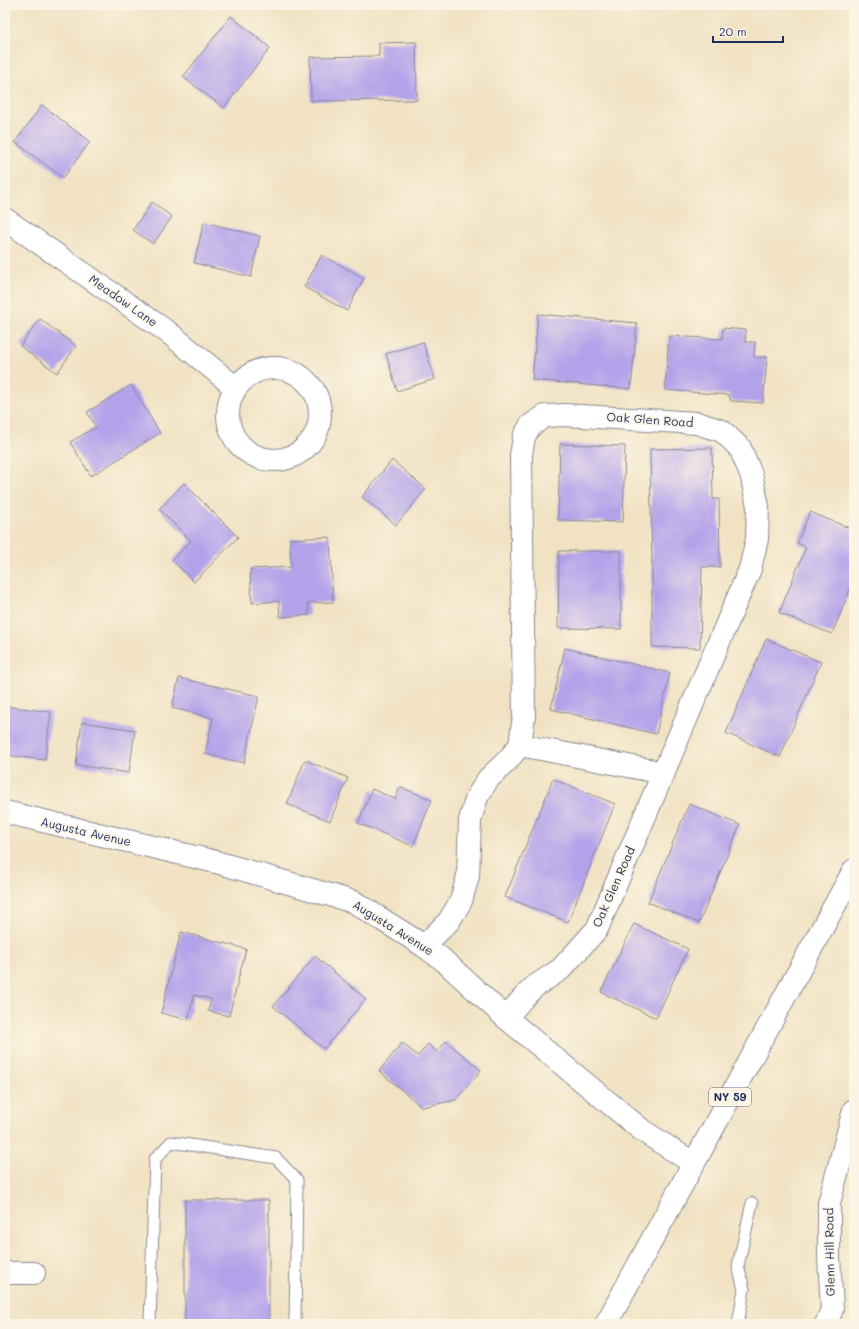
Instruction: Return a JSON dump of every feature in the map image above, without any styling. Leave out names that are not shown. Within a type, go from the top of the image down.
[{"type":"street","name":"Meadow Lane","points":[[5,219],[169,333],[236,388]]},
{"type":"street","points":[[274,368],[289,371],[302,378],[312,389],[318,402],[320,417],[316,432],[309,444],[297,454],[284,459],[269,460],[254,456],[241,446],[232,433],[228,418],[230,402],[236,388],[246,377],[260,370],[274,368]]},
{"type":"street","name":"Oak Glen Road","points":[[506,1018],[534,987],[561,969],[597,929],[750,569],[757,539],[758,506],[752,474],[740,448],[722,431],[697,423],[558,415],[545,416],[530,426],[524,437],[521,456],[524,716],[520,745]]},
{"type":"street","points":[[424,946],[449,921],[461,901],[468,876],[470,820],[477,797],[488,779],[508,760],[520,745],[664,773]]},
{"type":"street","name":"Augusta Avenue","points":[[5,812],[216,862],[354,902],[442,959],[506,1018],[642,1131],[693,1163]]},
{"type":"street","name":"NY 59","points":[[606,1324],[854,870]]},
{"type":"street","name":"Glenn Hill Road","points":[[826,1324],[832,1309],[829,1257],[829,1203],[850,1140],[854,1110]]},
{"type":"street","points":[[5,1273],[34,1273]]},
{"type":"lane","points":[[150,1324],[155,1159],[171,1142],[276,1158],[297,1180],[295,1324]]},
{"type":"lane","points":[[738,1324],[744,1288],[738,1266],[752,1203]]},
{"type":"building","points":[[231,16],[270,48],[224,108],[183,77]]},
{"type":"building","points":[[416,42],[417,100],[311,101],[310,57],[379,56],[379,43]]},
{"type":"building","points":[[42,105],[90,142],[63,178],[15,142]]},
{"type":"building","points":[[152,202],[172,217],[153,244],[133,230]]},
{"type":"building","points":[[204,222],[260,236],[251,277],[194,263]]},
{"type":"building","points":[[322,255],[364,278],[347,311],[304,287]]},
{"type":"building","points":[[538,314],[637,323],[631,389],[532,380]]},
{"type":"building","points":[[40,319],[76,346],[57,373],[20,346]]},
{"type":"building","points":[[723,328],[746,330],[745,342],[755,342],[754,357],[767,357],[763,403],[731,401],[729,395],[665,390],[669,336],[722,339]]},
{"type":"building","points":[[423,342],[435,379],[397,391],[386,354]]},
{"type":"building","points":[[131,385],[160,433],[91,476],[70,442],[96,427],[87,412]]},
{"type":"building","points":[[560,444],[625,446],[623,522],[558,520]]},
{"type":"building","points":[[712,448],[713,499],[719,499],[720,567],[702,567],[700,648],[652,647],[650,449]]},
{"type":"building","points":[[392,460],[426,489],[396,525],[362,497]]},
{"type":"building","points":[[184,483],[238,537],[194,582],[172,560],[191,541],[159,509]]},
{"type":"building","points":[[810,512],[854,530],[854,580],[832,634],[779,613],[806,547],[797,543]]},
{"type":"building","points":[[330,537],[333,602],[308,603],[309,615],[280,617],[279,601],[252,603],[250,569],[291,567],[290,539]]},
{"type":"building","points":[[559,551],[621,551],[621,629],[558,628]]},
{"type":"building","points":[[766,639],[821,662],[780,757],[726,733]]},
{"type":"building","points":[[565,648],[670,673],[656,734],[551,709]]},
{"type":"building","points":[[179,678],[259,696],[244,763],[205,754],[213,718],[172,708]]},
{"type":"building","points":[[5,706],[51,712],[45,760],[5,755]]},
{"type":"building","points":[[82,722],[135,730],[129,773],[76,765]]},
{"type":"building","points":[[305,760],[348,778],[330,821],[287,804]]},
{"type":"building","points":[[553,779],[615,804],[568,922],[505,897]]},
{"type":"building","points":[[400,787],[432,800],[413,846],[358,823],[372,789],[395,799]]},
{"type":"building","points":[[689,804],[740,825],[699,923],[648,902]]},
{"type":"building","points":[[634,924],[688,949],[656,1018],[601,992]]},
{"type":"building","points":[[181,932],[246,949],[229,1016],[208,1011],[211,999],[194,995],[188,1020],[161,1013]]},
{"type":"building","points":[[315,956],[366,999],[324,1049],[273,1006]]},
{"type":"building","points":[[446,1041],[481,1070],[456,1100],[422,1107],[379,1071],[402,1043],[418,1056],[428,1044],[437,1052]]},
{"type":"building","points":[[185,1200],[269,1200],[269,1324],[185,1324]]}]
